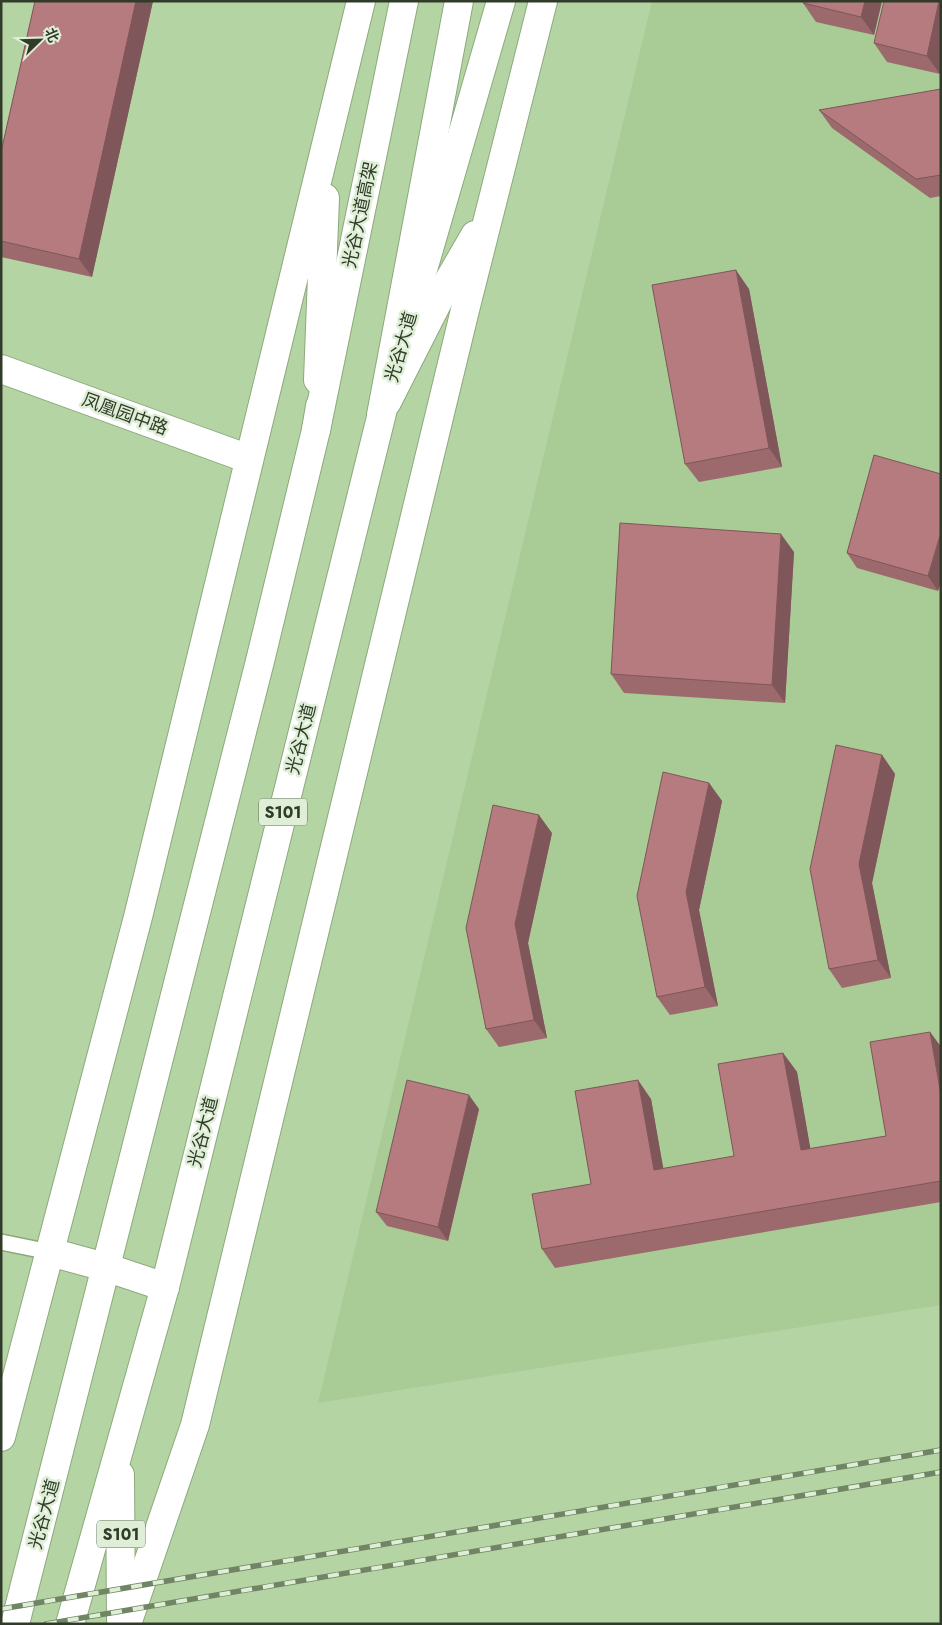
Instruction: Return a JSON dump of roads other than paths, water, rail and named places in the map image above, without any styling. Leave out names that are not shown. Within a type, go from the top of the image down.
[{"type":"main road","points":[[1,1437],[138,918],[360,1]]},
{"type":"main road","name":"光谷大道","points":[[15,1624],[260,661],[316,430],[392,1]]},
{"type":"main road","name":"光谷大道高架","points":[[316,430],[404,1]]},
{"type":"main road","points":[[381,415],[459,1]]},
{"type":"main road","name":"光谷大道","points":[[70,1624],[165,1287],[381,415],[501,1]]},
{"type":"main road","points":[[127,1624],[195,1424],[543,1]]},
{"type":"main road","points":[[316,430],[327,142]]},
{"type":"main road","points":[[381,415],[449,280],[492,205]]},
{"type":"main road","name":"凤凰园中路","points":[[1,369],[250,459]]},
{"type":"main road","points":[[50,1252],[105,1267],[165,1287]]},
{"type":"main road","points":[[1,1602],[32,1504],[77,1383]]},
{"type":"main road","name":"S101","points":[[120,1444],[121,1624]]},
{"type":"lane","points":[[1,1242],[50,1252]]},
{"type":"railway","points":[[1,1609],[941,1450]]},
{"type":"railway","points":[[46,1624],[941,1472]]}]
